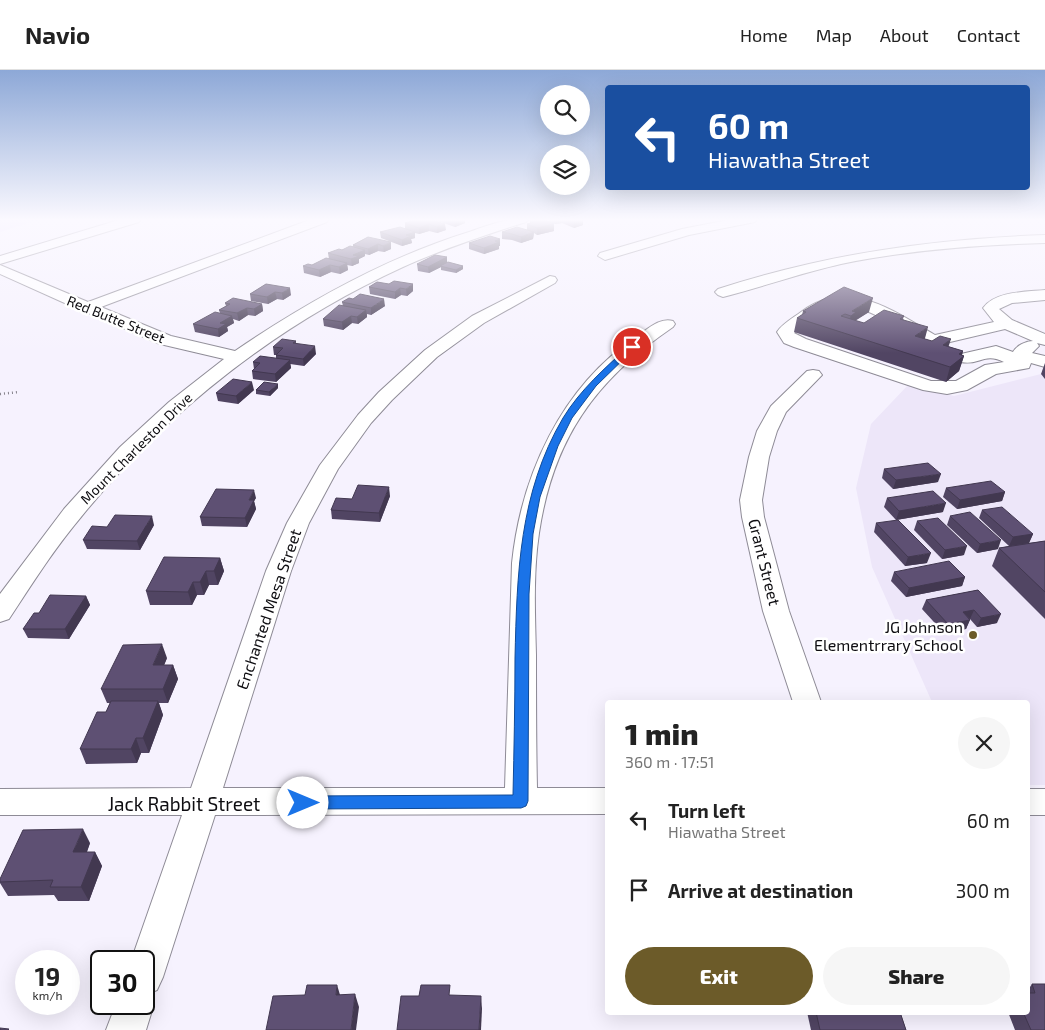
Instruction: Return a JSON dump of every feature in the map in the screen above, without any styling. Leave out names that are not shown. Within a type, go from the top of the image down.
[{"type":"street","points":[[85,308],[203,264]]},
{"type":"street","name":"Mount Charleston Drive","points":[[0,613],[37,557],[83,500],[169,412],[237,357],[309,309],[396,264]]},
{"type":"street","points":[[723,292],[827,264]]},
{"type":"street","name":"Red Butte Street","points":[[0,269],[85,308],[166,340],[237,357]]},
{"type":"street","name":"Enchanted Mesa Street","points":[[153,950],[271,592],[298,522],[326,471],[355,432],[390,391],[411,371],[462,330],[498,307],[550,280]]},
{"type":"street","points":[[1044,340],[1015,327],[992,312],[991,308],[998,303],[1045,295]]},
{"type":"street","points":[[967,358],[996,351],[1023,364],[991,370],[961,386],[947,388],[930,386],[800,343],[790,339],[785,332],[828,302],[842,300],[870,306],[912,329],[938,334],[972,337],[1015,327]]},
{"type":"street","points":[[521,801],[522,594],[527,534],[535,497],[553,446],[568,418],[593,384],[621,356],[643,338],[667,324]]},
{"type":"street","points":[[938,334],[967,358],[991,370]]},
{"type":"street","points":[[1044,340],[1021,352],[1025,356],[1045,362]]},
{"type":"street","name":"Grant Street","points":[[806,700],[776,611],[752,517],[751,500],[759,457],[767,431],[778,410],[812,375]]},
{"type":"street","name":"Jack Rabbit Street","points":[[0,802],[605,801]]},
{"type":"street","points":[[1030,802],[1045,802]]},
{"type":"street","points":[[126,1030],[131,1015]]},
{"type":"path","points":[[0,394],[19,392]]},
{"type":"shaded area","name":"JG Johnson Elementrrary School","points":[[1045,374],[1045,785],[1030,785],[1030,700],[931,700],[872,567],[856,488],[871,424],[909,384],[954,396]]},
{"type":"building","points":[[345,264],[339,267],[330,265],[319,270],[303,266]]},
{"type":"building","points":[[417,264],[434,264],[428,267]]},
{"type":"building","points":[[444,264],[455,264],[463,266],[456,270],[440,266]]},
{"type":"building","points":[[394,281],[413,284],[406,289],[400,288],[395,292],[369,287],[377,282],[389,284]]},
{"type":"building","points":[[266,284],[290,288],[282,293],[275,292],[267,297],[250,294]]},
{"type":"building","points":[[844,287],[873,298],[852,311],[856,312],[851,316],[845,314],[841,316],[864,323],[884,310],[904,316],[900,319],[928,327],[915,336],[932,341],[940,336],[951,339],[943,345],[963,351],[959,354],[964,356],[950,367],[797,318],[806,312],[803,311]]},
{"type":"building","points":[[360,294],[384,299],[371,308],[342,302],[349,298],[353,299]]},
{"type":"building","points":[[233,298],[262,304],[254,309],[247,308],[237,313],[219,310],[230,304],[225,303]]},
{"type":"building","points":[[339,305],[366,310],[357,317],[351,316],[342,322],[323,319]]},
{"type":"building","points":[[215,312],[232,316],[220,323],[226,324],[218,329],[193,324]]},
{"type":"building","points":[[282,339],[296,341],[293,343],[315,346],[303,359],[276,355],[283,348],[273,347]]},
{"type":"building","points":[[260,356],[290,360],[275,374],[252,371],[260,363],[253,362]]},
{"type":"building","points":[[233,379],[252,382],[236,396],[216,393]]},
{"type":"building","points":[[264,382],[278,384],[269,392],[256,390]]},
{"type":"building","points":[[928,463],[941,474],[896,480],[884,469]]},
{"type":"building","points":[[991,481],[1005,492],[960,500],[946,488]]},
{"type":"building","points":[[358,485],[389,487],[379,513],[331,510],[336,498],[352,499]]},
{"type":"building","points":[[216,489],[254,490],[249,500],[254,500],[245,518],[200,517]]},
{"type":"building","points":[[933,491],[946,503],[899,511],[887,498]]},
{"type":"building","points":[[1002,507],[1033,534],[1013,537],[982,510]]},
{"type":"building","points":[[970,512],[1001,540],[980,544],[950,516]]},
{"type":"building","points":[[115,515],[152,516],[137,541],[83,540],[92,526],[107,527]]},
{"type":"building","points":[[938,518],[967,546],[945,550],[917,521]]},
{"type":"building","points":[[898,520],[931,553],[908,557],[876,523]]},
{"type":"building","points":[[1045,541],[1045,592],[999,548]]},
{"type":"building","points":[[164,557],[220,558],[214,571],[206,571],[200,582],[193,582],[188,592],[146,591]]},
{"type":"building","points":[[949,561],[965,577],[909,588],[894,572]]},
{"type":"building","points":[[978,590],[1001,614],[981,618],[974,610],[963,612],[970,620],[948,624],[926,600]]},
{"type":"building","points":[[50,595],[86,596],[65,629],[23,629],[34,613],[39,613]]},
{"type":"building","points":[[162,644],[153,665],[173,665],[163,689],[101,689],[123,645]]},
{"type":"building","points":[[111,701],[158,701],[143,738],[136,738],[131,749],[80,749],[97,712],[106,712]]},
{"type":"building","points":[[83,829],[73,852],[95,852],[81,887],[50,887],[53,880],[0,882],[23,830]]},
{"type":"building","points":[[1032,984],[1045,984],[1045,1030],[1031,1030],[1024,1015],[1030,1015],[1030,993],[1035,993]]},
{"type":"building","points":[[307,985],[337,985],[336,995],[355,994],[351,1030],[266,1030],[273,996],[305,995]]},
{"type":"building","points":[[421,985],[450,985],[449,995],[481,996],[479,1030],[397,1030],[401,996],[419,996]]},
{"type":"building","points":[[817,1015],[901,1015],[906,1030],[820,1030]]},
{"type":"place","name":"JG Johnson Elementrrary School","points":[[973,635]]},
{"type":"route","points":[[303,803],[521,801],[522,594],[527,534],[535,497],[553,446],[568,418],[593,384],[632,347]]}]
